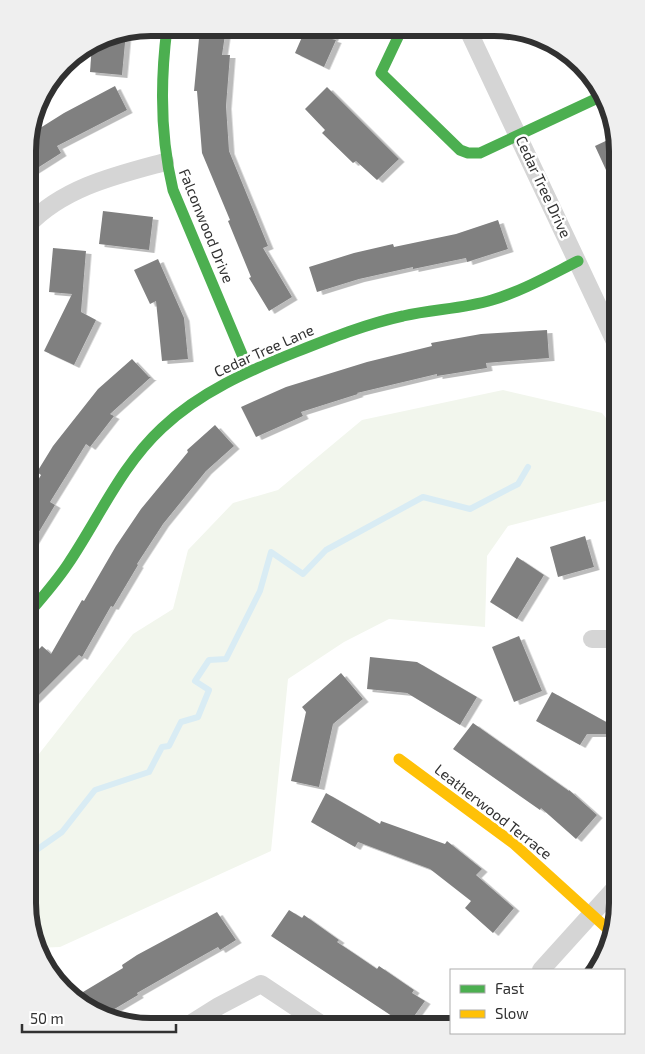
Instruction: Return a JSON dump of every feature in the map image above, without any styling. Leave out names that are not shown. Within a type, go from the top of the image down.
[{"type":"street","name":"Falconwood Drive","points":[[166,36],[161,75],[161,110],[165,162],[173,190],[249,371]]},
{"type":"street","points":[[399,36],[381,73],[460,150],[468,153],[480,152],[596,99]]},
{"type":"street","name":"Cedar Tree Drive","points":[[471,36],[609,329]]},
{"type":"street","points":[[36,219],[54,204],[82,188],[106,178],[165,162]]},
{"type":"street","name":"Cedar Tree Lane","points":[[36,604],[67,564],[117,480],[137,454],[162,427],[199,398],[249,371],[342,333],[374,322],[499,297],[578,261]]},
{"type":"street","points":[[592,639],[609,639]]},
{"type":"street","name":"Leatherwood Terrace","points":[[399,759],[513,843],[606,928]]},
{"type":"street","points":[[542,969],[609,895]]},
{"type":"street","points":[[200,1018],[261,984],[312,1018]]},
{"type":"shaded area","points":[[503,390],[602,413],[609,422],[609,500],[508,526],[487,556],[485,627],[389,619],[344,642],[288,679],[271,851],[60,947],[45,948],[38,926],[36,911],[36,758],[133,634],[173,609],[188,550],[233,503],[278,490],[362,420]]},
{"type":"building","points":[[199,36],[225,36],[222,55],[230,55],[226,106],[229,151],[268,246],[263,248],[292,297],[269,311],[249,278],[251,277],[228,221],[230,220],[202,153],[197,91],[194,91]]},
{"type":"building","points":[[302,36],[334,36],[332,39],[336,40],[324,67],[295,53]]},
{"type":"building","points":[[125,39],[122,75],[90,72],[91,53]]},
{"type":"building","points":[[115,86],[127,110],[57,146],[61,153],[36,169],[38,129]]},
{"type":"building","points":[[327,87],[399,159],[377,180],[356,161],[353,163],[322,133],[325,130],[305,109]]},
{"type":"building","points":[[608,140],[609,177],[595,146]]},
{"type":"building","points":[[103,211],[153,217],[149,250],[99,244]]},
{"type":"building","points":[[498,220],[508,249],[467,262],[466,258],[413,269],[413,267],[359,279],[317,292],[309,267],[354,253],[393,244],[394,247],[456,234]]},
{"type":"building","points":[[53,248],[86,251],[81,312],[96,320],[74,365],[44,351],[72,294],[49,292]]},
{"type":"building","points":[[158,259],[184,318],[188,359],[162,361],[156,301],[150,304],[134,270]]},
{"type":"building","points":[[547,330],[549,358],[486,363],[487,368],[437,376],[437,374],[357,393],[301,412],[303,416],[256,437],[241,407],[286,387],[367,362],[432,346],[431,343],[481,334]]},
{"type":"building","points":[[132,359],[151,377],[110,414],[114,416],[90,447],[86,444],[50,502],[55,505],[36,537],[36,483],[41,475],[37,472],[53,446],[98,389]]},
{"type":"building","points":[[215,425],[234,446],[206,471],[163,524],[137,564],[113,607],[111,606],[82,657],[79,655],[36,698],[36,652],[42,646],[51,654],[116,546],[141,509],[188,452],[187,450]]},
{"type":"building","points":[[585,536],[594,567],[558,577],[550,547]]},
{"type":"building","points":[[517,557],[544,575],[517,619],[490,602]]},
{"type":"building","points":[[519,636],[542,691],[514,702],[492,647]]},
{"type":"building","points":[[370,657],[417,662],[477,697],[460,725],[407,693],[367,689]]},
{"type":"building","points":[[341,673],[363,699],[333,724],[319,787],[291,781],[306,712],[302,707]]},
{"type":"building","points":[[552,692],[609,724],[609,734],[587,734],[580,745],[536,721]]},
{"type":"building","points":[[473,723],[569,790],[597,815],[576,839],[541,808],[540,810],[453,749]]},
{"type":"building","points":[[326,793],[380,824],[381,821],[445,844],[447,841],[482,869],[476,875],[514,908],[493,933],[465,908],[471,901],[430,869],[358,842],[355,847],[311,822]]},
{"type":"building","points":[[289,910],[302,918],[304,915],[339,940],[337,942],[377,969],[379,966],[414,990],[412,993],[425,1001],[413,1018],[395,1018],[271,936]]},
{"type":"building","points":[[217,912],[236,940],[220,950],[218,947],[137,993],[138,995],[112,1011],[80,994],[123,968],[122,965]]},
{"type":"waterway","points":[[36,850],[62,832],[95,790],[149,772],[162,747],[169,746],[181,722],[198,717],[209,690],[195,681],[209,660],[226,659],[260,591],[271,552],[303,574],[326,550],[423,497],[470,509],[518,484],[528,467]]},
{"type":"traffic: fast","points":[[166,36],[162,109],[166,150],[173,190],[249,371]]},
{"type":"traffic: fast","points":[[399,36],[381,73],[460,150],[468,153],[480,153],[596,99]]},
{"type":"traffic: fast","points":[[36,605],[68,564],[134,459],[162,428],[208,393],[260,367],[349,332],[403,316],[492,300],[525,287],[578,261]]},
{"type":"traffic: slow","points":[[399,759],[513,843],[606,928]]}]
